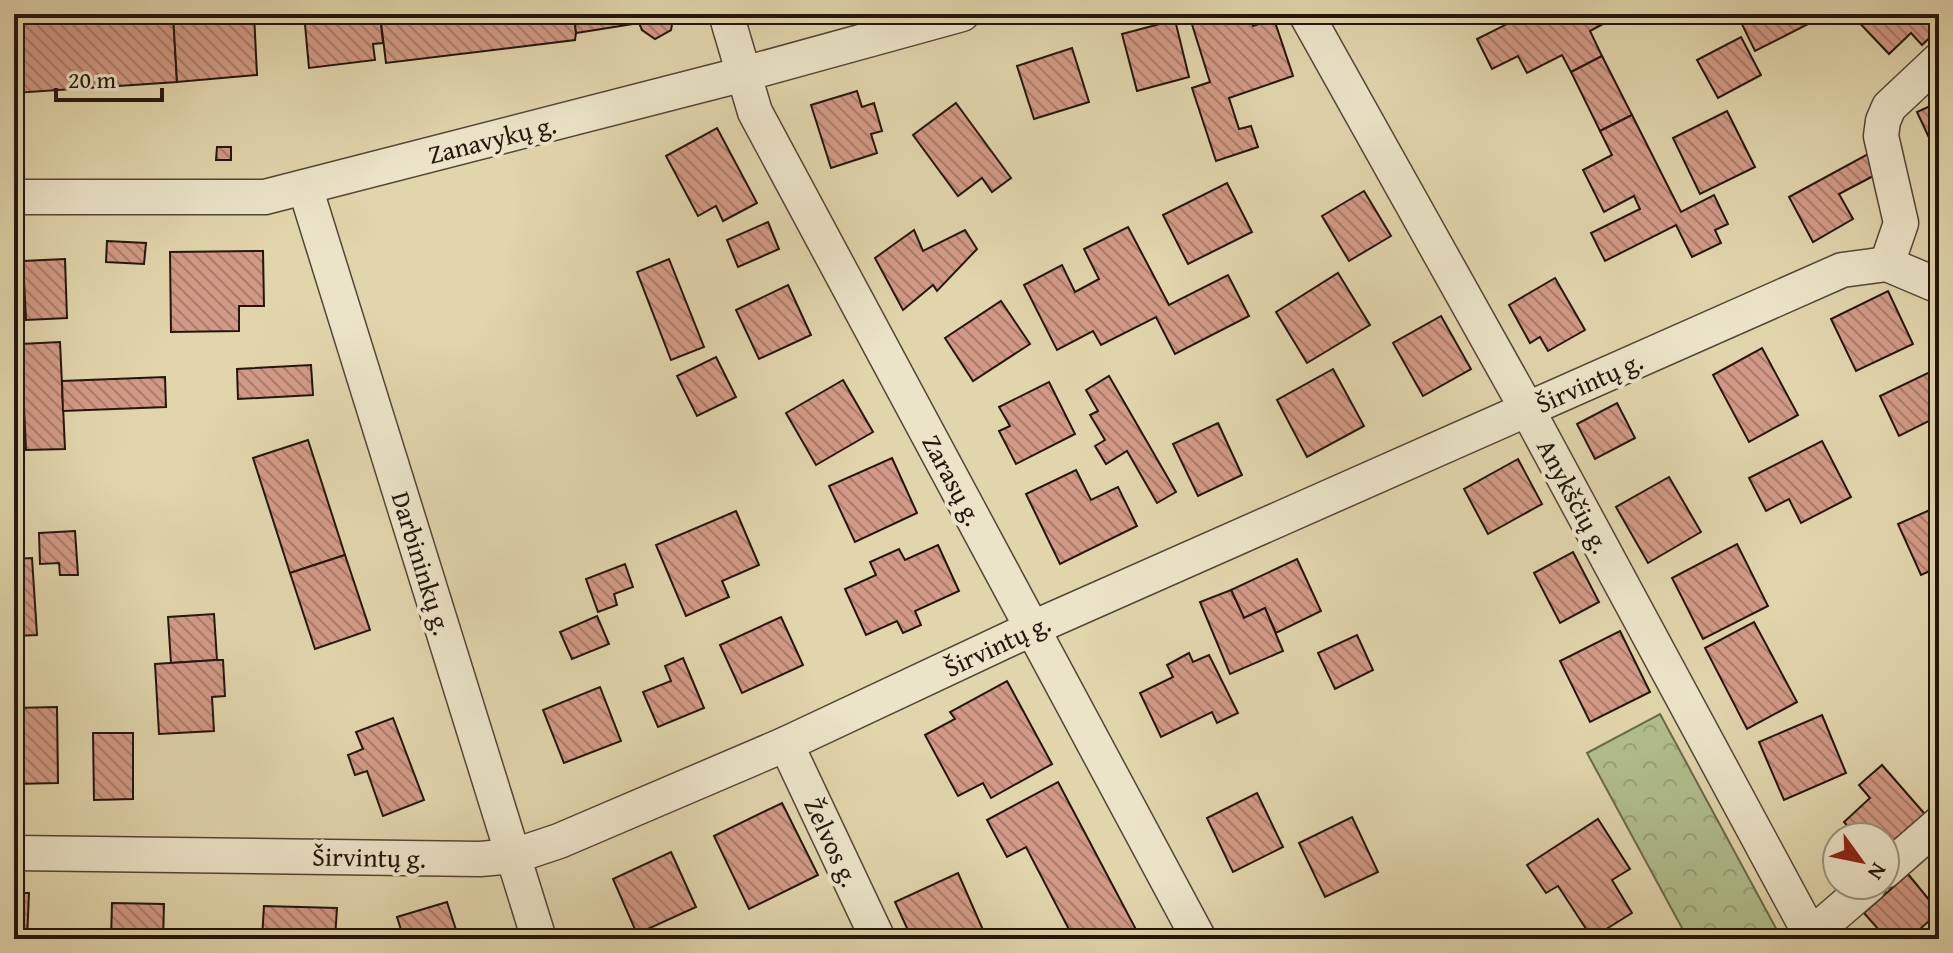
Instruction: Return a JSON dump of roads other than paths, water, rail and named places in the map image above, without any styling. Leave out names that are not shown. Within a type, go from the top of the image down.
[{"type":"street","name":"Zarasų g.","points":[[726,14],[755,112],[1199,939]]},
{"type":"street","name":"Zanavykų g.","points":[[14,197],[265,197],[744,74],[962,14]]},
{"type":"street","name":"Anykščių g.","points":[[1306,14],[1527,409],[1812,937]]},
{"type":"street","points":[[1939,60],[1889,107],[1881,136],[1901,223],[1898,241],[1887,264],[1939,286]]},
{"type":"street","name":"Darbininkų g.","points":[[305,187],[539,939]]},
{"type":"street","name":"Širvintų g.","points":[[14,853],[480,859],[514,856],[559,841],[786,744],[1033,628],[1842,270],[1887,264]]},
{"type":"street","name":"Želvos g.","points":[[786,744],[878,939]]},
{"type":"street","points":[[1901,857],[1939,824]]},
{"type":"street","points":[[1812,937],[1851,901]]}]
